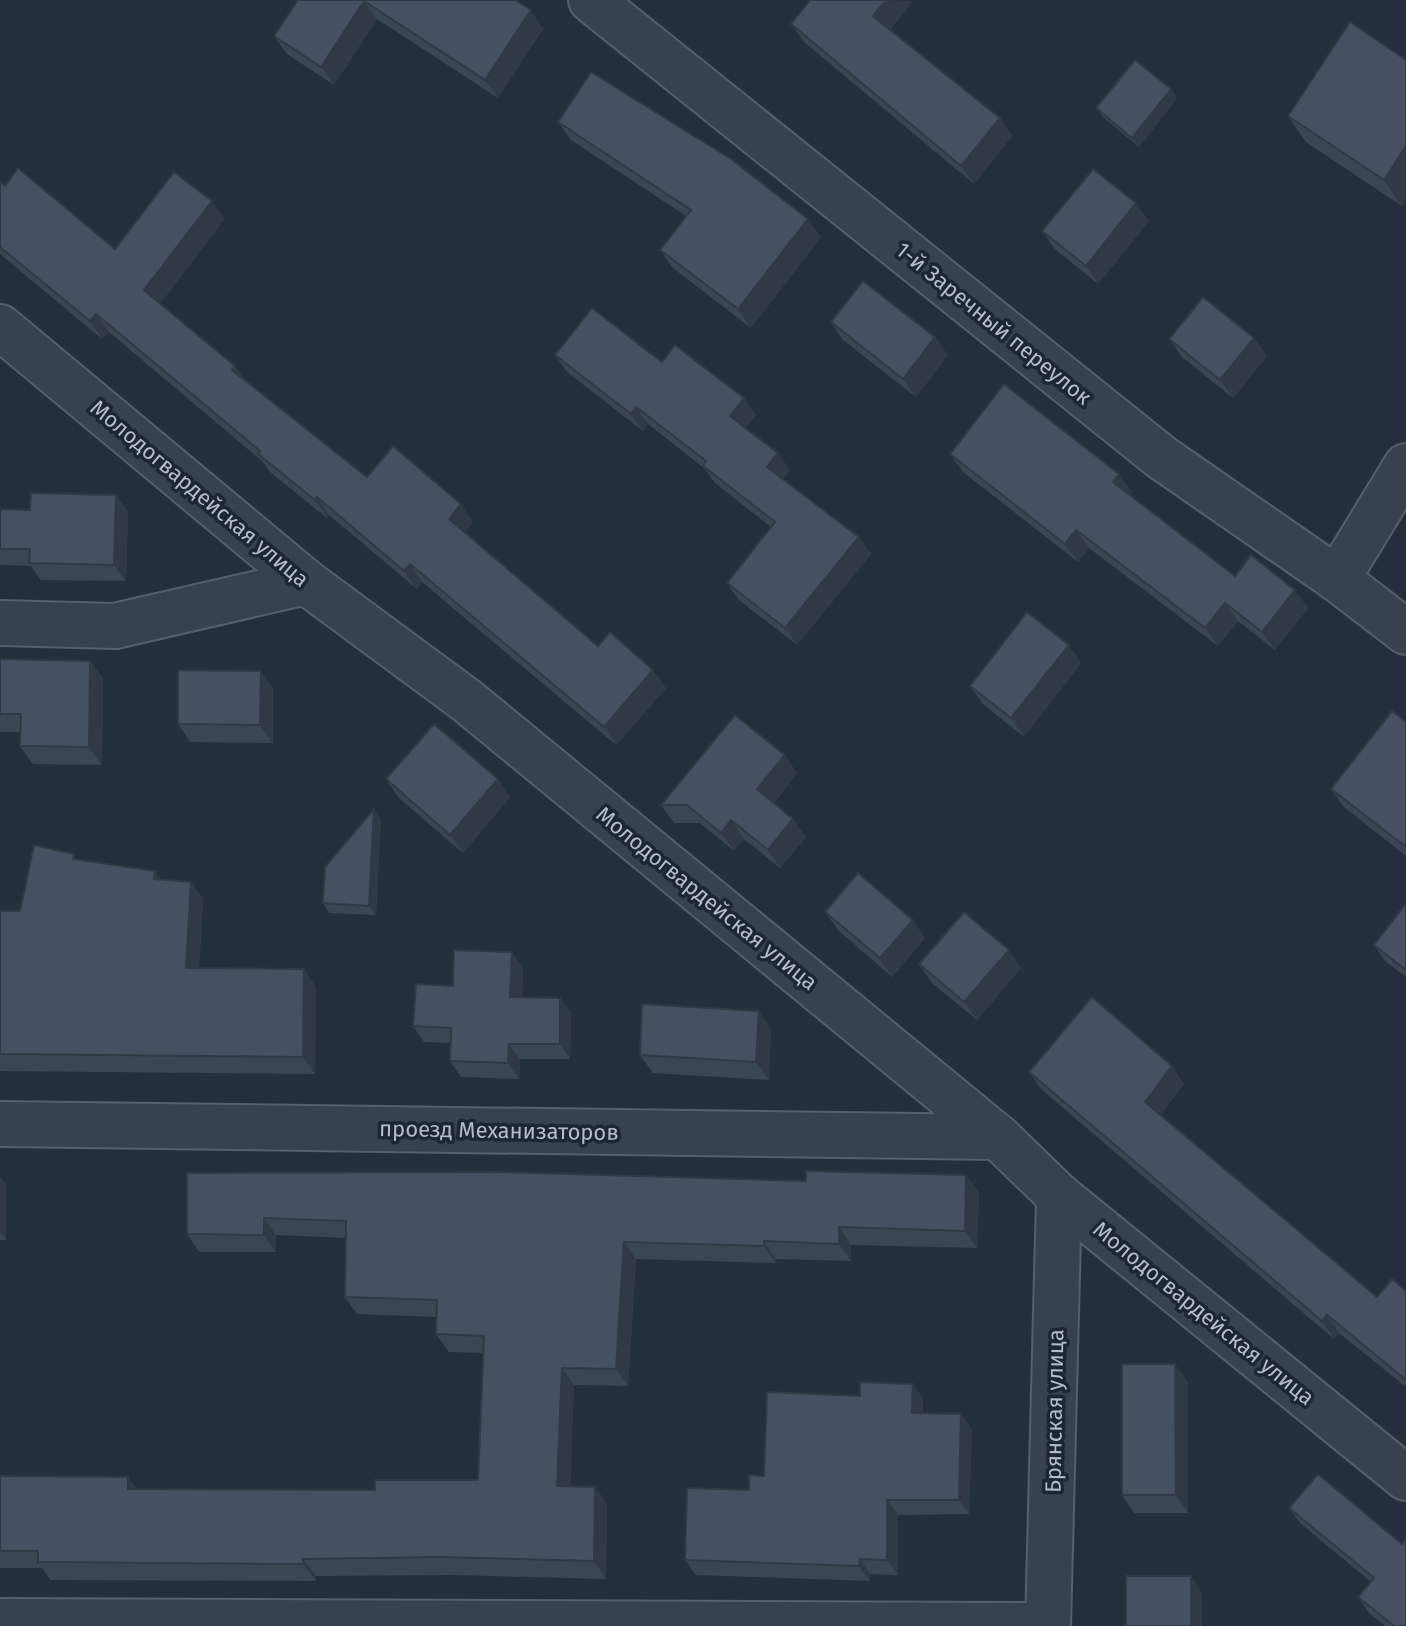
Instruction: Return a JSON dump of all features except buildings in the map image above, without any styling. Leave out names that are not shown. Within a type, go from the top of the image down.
[{"type":"street","name":"1-й Заречный переулок","points":[[591,0],[1161,457],[1337,579],[1406,632]]},
{"type":"street","name":"Молодогвардейская улица","points":[[0,327],[306,582],[466,700],[998,1137],[1059,1196],[1406,1478]]},
{"type":"street","points":[[1337,579],[1406,466]]},
{"type":"street","points":[[0,623],[115,626],[306,582]]},
{"type":"street","name":"проезд Механизаторов","points":[[0,1124],[998,1137]]},
{"type":"street","name":"Брянская улица","points":[[1048,1626],[1059,1196]]},
{"type":"street","points":[[0,1621],[1048,1626]]}]
